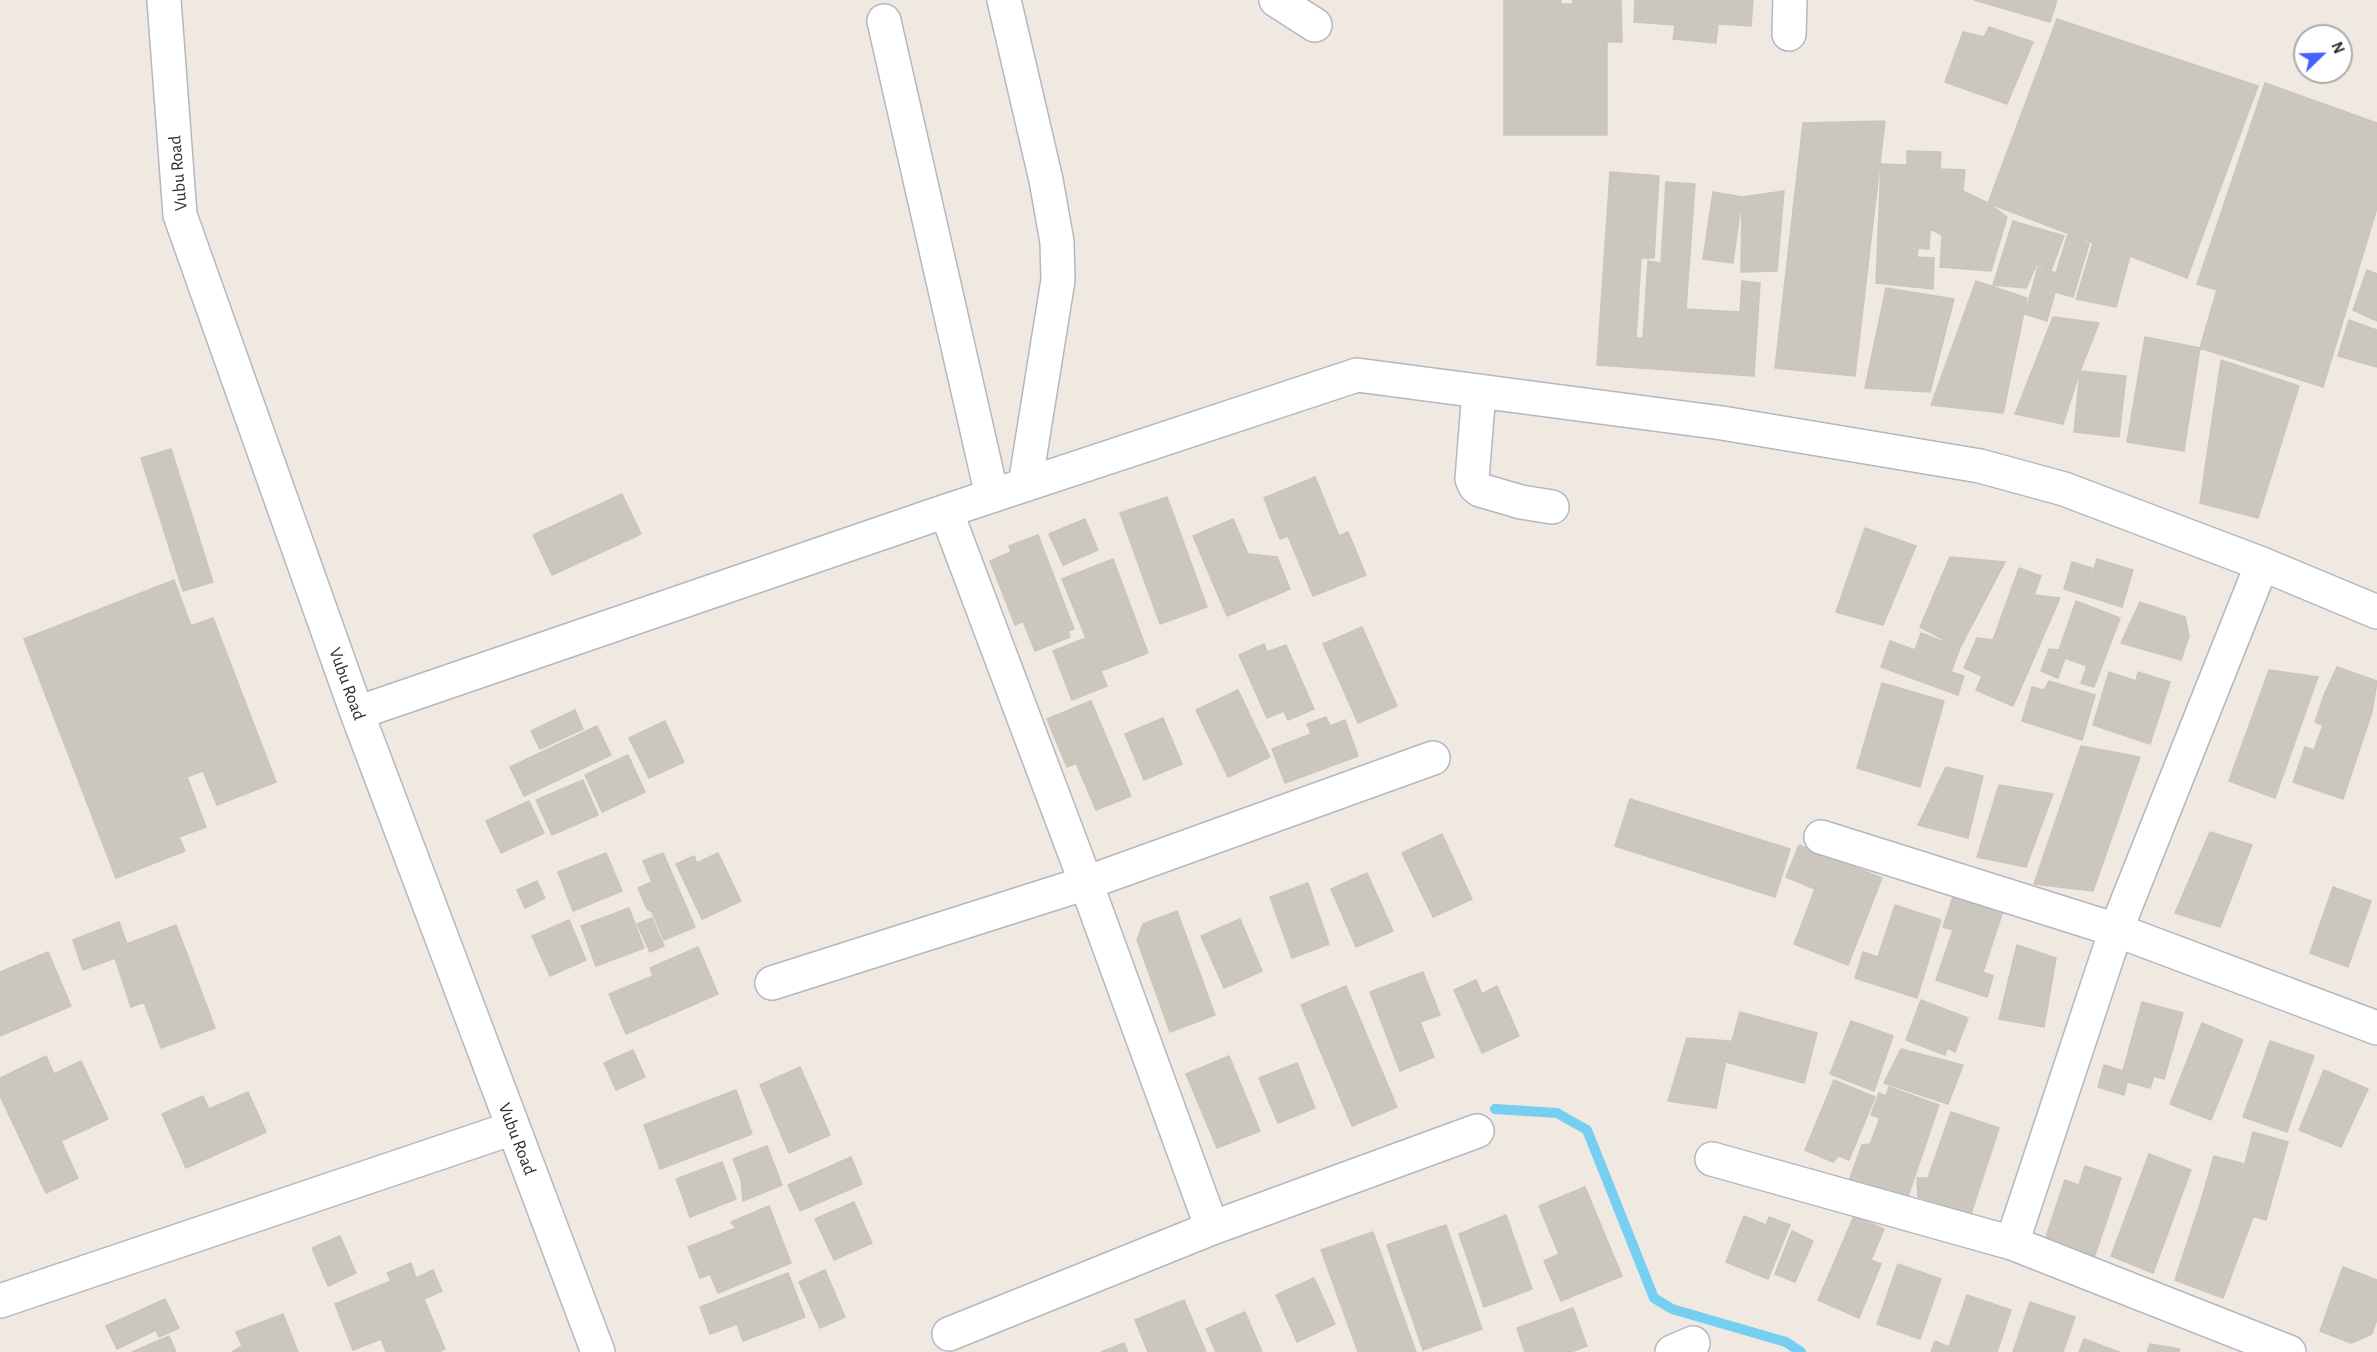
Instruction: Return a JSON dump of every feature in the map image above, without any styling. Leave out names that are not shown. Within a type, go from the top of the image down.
[{"type":"street","name":"Vubu Road","points":[[164,0],[180,215],[357,713],[598,1352]]},
{"type":"street","points":[[1005,0],[1046,180],[1057,242],[1058,280],[1025,485]]},
{"type":"street","points":[[1276,0],[1315,25]]},
{"type":"street","points":[[1789,34],[1790,0]]},
{"type":"street","points":[[884,21],[992,496]]},
{"type":"street","points":[[357,713],[946,511],[1357,375],[1722,423],[1980,466],[2064,489],[2262,564],[2377,612]]},
{"type":"street","points":[[1479,391],[1472,479],[1475,486],[1480,490],[1521,502],[1552,507]]},
{"type":"street","points":[[946,511],[1212,1228]]},
{"type":"street","points":[[2012,1243],[2116,930],[2262,564]]},
{"type":"street","points":[[772,983],[1086,884],[1433,758]]},
{"type":"street","points":[[1821,837],[2116,930],[2377,1028]]},
{"type":"street","points":[[0,1301],[513,1128]]},
{"type":"street","points":[[949,1334],[1212,1228],[1477,1131]]},
{"type":"street","points":[[1712,1159],[2012,1243],[2289,1352]]},
{"type":"building","points":[[1504,0],[1561,0],[1561,4],[1573,4],[1573,0],[1621,0],[1622,42],[1607,42],[1607,135],[1504,135]]},
{"type":"building","points":[[1635,0],[1753,0],[1751,26],[1718,24],[1716,43],[1673,39],[1675,25],[1634,22]]},
{"type":"building","points":[[1974,0],[2057,0],[2050,22]]},
{"type":"building","points":[[2057,19],[2258,86],[2187,278],[2130,256],[2116,307],[2076,299],[2093,243],[1988,203]]},
{"type":"building","points":[[1989,27],[2033,42],[2007,104],[1945,82],[1963,32],[1984,37]]},
{"type":"building","points":[[2265,83],[2377,123],[2377,208],[2323,387],[2200,348],[2217,290],[2197,284]]},
{"type":"building","points":[[1885,121],[1855,376],[1775,368],[1803,123]]},
{"type":"building","points":[[1907,151],[1941,152],[1940,169],[1965,170],[1963,191],[1988,203],[2007,217],[1991,271],[1940,267],[1942,235],[1930,229],[1929,249],[1918,248],[1917,257],[1934,258],[1933,289],[1876,283],[1881,164],[1907,165]]},
{"type":"building","points":[[1610,172],[1659,176],[1654,258],[1641,258],[1636,338],[1643,338],[1648,261],[1661,263],[1666,182],[1695,184],[1686,309],[1740,312],[1742,281],[1760,283],[1754,376],[1597,365]]},
{"type":"building","points":[[1784,191],[1777,271],[1741,272],[1742,197]]},
{"type":"building","points":[[1713,192],[1742,197],[1733,263],[1703,259]]},
{"type":"building","points":[[2013,221],[2064,236],[2051,270],[2037,264],[2026,288],[1993,285]]},
{"type":"building","points":[[2068,234],[2089,244],[2073,297],[2055,292],[2047,321],[2025,314],[2038,267],[2056,273]]},
{"type":"building","points":[[2367,270],[2377,274],[2377,321],[2353,310]]},
{"type":"building","points":[[1976,281],[2027,298],[2003,413],[1931,405]]},
{"type":"building","points":[[1886,288],[1954,299],[1930,392],[1865,388]]},
{"type":"building","points":[[2053,317],[2099,323],[2063,424],[2015,414]]},
{"type":"building","points":[[2349,320],[2377,330],[2377,367],[2338,356]]},
{"type":"building","points":[[2145,337],[2200,348],[2184,451],[2127,442]]},
{"type":"building","points":[[2221,360],[2299,386],[2258,518],[2200,503]]},
{"type":"building","points":[[2080,371],[2126,376],[2119,437],[2074,432]]},
{"type":"building","points":[[171,449],[213,582],[183,591],[141,458]]},
{"type":"building","points":[[1315,477],[1339,536],[1348,532],[1366,575],[1313,596],[1288,536],[1280,539],[1264,498]]},
{"type":"building","points":[[622,494],[641,534],[552,575],[533,535]]},
{"type":"building","points":[[1167,497],[1207,607],[1160,624],[1120,513]]},
{"type":"building","points":[[1085,519],[1098,550],[1063,565],[1049,534]]},
{"type":"building","points":[[1233,519],[1248,554],[1277,557],[1290,589],[1227,616],[1193,536]]},
{"type":"building","points":[[1865,528],[1916,546],[1883,625],[1836,612]]},
{"type":"building","points":[[1038,535],[1074,629],[1068,631],[1070,637],[1035,651],[1023,621],[1015,625],[990,561],[1011,552],[1009,546]]},
{"type":"building","points":[[1950,557],[2005,562],[1960,648],[1920,627]]},
{"type":"building","points":[[1113,559],[1148,653],[1101,671],[1107,686],[1072,700],[1053,651],[1086,638],[1062,579]]},
{"type":"building","points":[[2097,559],[2133,570],[2122,607],[2064,589],[2072,562],[2092,568],[2088,587]]},
{"type":"building","points":[[2019,568],[2041,576],[2034,595],[2060,598],[2013,706],[1976,690],[1982,676],[1964,668],[1977,638],[1993,640]]},
{"type":"building","points":[[174,580],[191,626],[213,618],[276,782],[217,805],[203,771],[187,777],[206,827],[179,837],[185,851],[116,878],[24,639]]},
{"type":"building","points":[[2076,601],[2120,618],[2094,687],[2081,683],[2087,666],[2065,658],[2058,678],[2041,671],[2049,649],[2059,650]]},
{"type":"building","points":[[2140,602],[2185,617],[2189,636],[2181,660],[2121,643]]},
{"type":"building","points":[[1362,627],[1397,706],[1358,723],[1323,644]]},
{"type":"building","points":[[1921,633],[1960,648],[1951,672],[1964,676],[1958,695],[1881,667],[1890,641],[1915,650]]},
{"type":"building","points":[[1264,644],[1267,652],[1286,645],[1314,709],[1288,720],[1284,711],[1267,718],[1239,655]]},
{"type":"building","points":[[2337,667],[2377,681],[2372,712],[2324,695]]},
{"type":"building","points":[[2269,670],[2318,677],[2275,798],[2229,781]]},
{"type":"building","points":[[2109,672],[2136,681],[2138,672],[2170,682],[2150,744],[2093,725]]},
{"type":"building","points":[[2049,681],[2095,695],[2082,740],[2022,721],[2032,687],[2044,690]]},
{"type":"building","points":[[1882,683],[1944,701],[1920,787],[1857,768]]},
{"type":"building","points":[[1238,690],[1270,757],[1228,777],[1196,710]]},
{"type":"building","points":[[2324,695],[2372,712],[2343,799],[2293,782],[2305,747],[2314,750],[2323,725],[2315,722]]},
{"type":"building","points":[[1091,701],[1131,796],[1096,810],[1076,763],[1067,767],[1047,719]]},
{"type":"building","points":[[575,710],[583,729],[540,749],[531,731]]},
{"type":"building","points":[[1326,717],[1330,726],[1345,720],[1358,756],[1285,783],[1272,749],[1311,734],[1307,724]]},
{"type":"building","points":[[1163,718],[1182,764],[1144,780],[1125,734]]},
{"type":"building","points":[[665,721],[684,762],[649,778],[629,738]]},
{"type":"building","points":[[597,726],[611,755],[524,796],[510,767]]},
{"type":"building","points":[[2081,746],[2140,757],[2093,891],[2034,884]]},
{"type":"building","points":[[628,755],[645,792],[602,812],[585,775]]},
{"type":"building","points":[[1946,767],[1983,776],[1968,838],[1918,825]]},
{"type":"building","points":[[583,780],[598,815],[552,835],[536,800]]},
{"type":"building","points":[[1999,785],[2053,794],[2026,867],[1977,857]]},
{"type":"building","points":[[1630,799],[1790,849],[1775,897],[1615,846]]},
{"type":"building","points":[[529,801],[544,833],[501,853],[486,821]]},
{"type":"building","points":[[2210,832],[2252,845],[2220,927],[2175,913]]},
{"type":"building","points":[[1442,834],[1472,899],[1433,917],[1402,853]]},
{"type":"building","points":[[1799,845],[1882,878],[1848,965],[1794,944],[1815,889],[1786,877]]},
{"type":"building","points":[[606,853],[622,891],[573,911],[558,872]]},
{"type":"building","points":[[663,853],[695,927],[664,940],[638,888],[652,882],[643,861]]},
{"type":"building","points":[[718,853],[741,901],[702,919],[676,864],[694,856],[697,863]]},
{"type":"building","points":[[1367,873],[1393,931],[1356,947],[1331,889]]},
{"type":"building","points":[[537,881],[545,898],[525,908],[517,890]]},
{"type":"building","points":[[1308,883],[1329,944],[1292,958],[1270,897]]},
{"type":"building","points":[[2333,887],[2371,901],[2348,967],[2310,953]]},
{"type":"building","points":[[1954,894],[2003,911],[1983,972],[1993,976],[1987,997],[1936,980],[1953,930],[1943,927]]},
{"type":"building","points":[[1895,905],[1941,920],[1917,998],[1855,978],[1863,952],[1878,957]]},
{"type":"building","points":[[629,908],[644,948],[596,966],[581,926]]},
{"type":"building","points":[[1177,911],[1215,1015],[1170,1032],[1137,940],[1143,924]]},
{"type":"building","points":[[652,918],[664,946],[650,952],[637,924]]},
{"type":"building","points":[[1240,919],[1262,971],[1224,988],[1201,936]]},
{"type":"building","points":[[569,920],[586,960],[550,976],[532,936]]},
{"type":"building","points":[[119,922],[127,944],[176,925],[215,1028],[161,1048],[144,1002],[131,1007],[115,958],[83,970],[73,940]]},
{"type":"building","points":[[2017,945],[2056,958],[2044,1027],[1999,1019]]},
{"type":"building","points":[[698,947],[718,994],[626,1034],[609,994],[653,976],[650,968]]},
{"type":"building","points":[[48,952],[71,1006],[0,1036],[0,972]]},
{"type":"building","points":[[1423,972],[1440,1015],[1420,1022],[1434,1057],[1400,1071],[1370,992]]},
{"type":"building","points":[[1476,980],[1482,994],[1497,986],[1519,1036],[1482,1053],[1454,990]]},
{"type":"building","points":[[1346,986],[1397,1107],[1352,1126],[1301,1005]]},
{"type":"building","points":[[1921,1000],[1968,1018],[1955,1052],[1947,1048],[1945,1055],[1906,1040]]},
{"type":"building","points":[[2142,1002],[2183,1013],[2164,1079],[2154,1076],[2150,1088],[2127,1082],[2124,1095],[2098,1087],[2104,1065],[2123,1071]]},
{"type":"building","points":[[1740,1012],[1817,1033],[1804,1083],[1726,1062]]},
{"type":"building","points":[[1851,1021],[1893,1036],[1874,1091],[1830,1074]]},
{"type":"building","points":[[2202,1023],[2243,1040],[2211,1120],[2170,1104]]},
{"type":"building","points":[[1687,1038],[1730,1041],[1716,1108],[1668,1101]]},
{"type":"building","points":[[2270,1041],[2314,1056],[2287,1132],[2243,1117]]},
{"type":"building","points":[[1901,1049],[1963,1065],[1948,1104],[1884,1083]]},
{"type":"building","points":[[633,1050],[645,1077],[616,1090],[604,1063]]},
{"type":"building","points":[[46,1056],[54,1074],[81,1061],[108,1119],[61,1141],[78,1178],[46,1193],[0,1096],[0,1078]]},
{"type":"building","points":[[1229,1056],[1260,1131],[1217,1148],[1186,1074]]},
{"type":"building","points":[[1297,1063],[1315,1108],[1278,1123],[1259,1078]]},
{"type":"building","points":[[800,1067],[830,1135],[789,1153],[760,1085]]},
{"type":"building","points":[[2324,1070],[2368,1089],[2341,1147],[2299,1130]]},
{"type":"building","points":[[1834,1080],[1875,1097],[1849,1160],[1839,1156],[1833,1162],[1805,1150]]},
{"type":"building","points":[[1889,1087],[1939,1105],[1906,1202],[1849,1181],[1862,1145],[1870,1144],[1880,1118],[1871,1115],[1879,1093],[1886,1096]]},
{"type":"building","points":[[736,1090],[752,1134],[660,1169],[644,1125]]},
{"type":"building","points":[[248,1092],[266,1132],[186,1168],[162,1114],[203,1096],[209,1109]]},
{"type":"building","points":[[1951,1112],[1999,1128],[1971,1214],[1918,1197],[1917,1178],[1928,1178]]},
{"type":"building","points":[[2253,1132],[2288,1142],[2266,1220],[2201,1201],[2214,1156],[2245,1164]]},
{"type":"building","points":[[767,1146],[782,1185],[743,1201],[741,1180],[733,1159]]},
{"type":"building","points":[[2149,1154],[2191,1170],[2153,1273],[2111,1256]]},
{"type":"building","points":[[851,1157],[862,1184],[800,1211],[788,1185]]},
{"type":"building","points":[[722,1162],[736,1199],[690,1217],[676,1179]]},
{"type":"building","points":[[2085,1166],[2121,1178],[2093,1261],[2044,1243],[2065,1180],[2079,1185]]},
{"type":"building","points":[[1585,1187],[1622,1276],[1561,1301],[1544,1261],[1559,1254],[1539,1206]]},
{"type":"building","points":[[2201,1201],[2253,1217],[2223,1298],[2175,1280]]},
{"type":"building","points":[[854,1202],[872,1243],[834,1260],[815,1219]]},
{"type":"building","points":[[769,1206],[791,1263],[718,1293],[710,1274],[700,1278],[688,1247],[736,1228],[731,1222]]},
{"type":"building","points":[[1506,1215],[1532,1289],[1484,1307],[1459,1234]]},
{"type":"building","points":[[1744,1216],[1766,1225],[1769,1217],[1790,1225],[1768,1279],[1726,1262]]},
{"type":"building","points":[[1854,1216],[1884,1229],[1871,1260],[1881,1264],[1859,1318],[1818,1300]]},
{"type":"building","points":[[1446,1225],[1482,1329],[1423,1350],[1387,1245]]},
{"type":"building","points":[[1792,1231],[1813,1241],[1795,1282],[1775,1274]]},
{"type":"building","points":[[1373,1232],[1416,1352],[1358,1352],[1321,1250]]},
{"type":"building","points":[[340,1236],[356,1273],[328,1286],[312,1248]]},
{"type":"building","points":[[411,1263],[416,1278],[433,1270],[442,1291],[424,1299],[445,1349],[438,1352],[386,1352],[381,1339],[353,1350],[335,1304],[391,1281],[387,1273]]},
{"type":"building","points":[[1898,1264],[1941,1279],[1920,1339],[1877,1324]]},
{"type":"building","points":[[2343,1267],[2377,1280],[2377,1319],[2372,1334],[2351,1343],[2320,1331]]},
{"type":"building","points":[[825,1270],[845,1317],[820,1328],[799,1282]]},
{"type":"building","points":[[788,1273],[805,1317],[743,1341],[737,1324],[710,1334],[700,1307]]},
{"type":"building","points":[[1314,1278],[1335,1324],[1297,1342],[1276,1295]]},
{"type":"building","points":[[1967,1295],[2011,1310],[1997,1352],[1931,1352],[1935,1341],[1949,1347]]},
{"type":"building","points":[[165,1299],[179,1328],[159,1337],[156,1330],[117,1349],[106,1326]]},
{"type":"building","points":[[1184,1300],[1206,1352],[1148,1352],[1135,1320]]},
{"type":"building","points":[[2030,1302],[2075,1317],[2063,1352],[2013,1352]]},
{"type":"building","points":[[1573,1308],[1587,1346],[1571,1352],[1525,1352],[1517,1328]]},
{"type":"building","points":[[1245,1312],[1262,1352],[1216,1352],[1206,1329]]},
{"type":"building","points":[[283,1314],[298,1352],[232,1352],[242,1346],[236,1332]]},
{"type":"building","points":[[169,1336],[176,1352],[132,1352]]},
{"type":"building","points":[[2084,1339],[2119,1352],[2079,1352]]},
{"type":"building","points":[[1124,1343],[1128,1352],[1101,1352]]},
{"type":"building","points":[[2150,1344],[2180,1349],[2179,1352],[2147,1352]]},
{"type":"waterway","points":[[1495,1109],[1557,1113],[1587,1130],[1654,1298],[1672,1309],[1786,1342],[1801,1352]]}]
